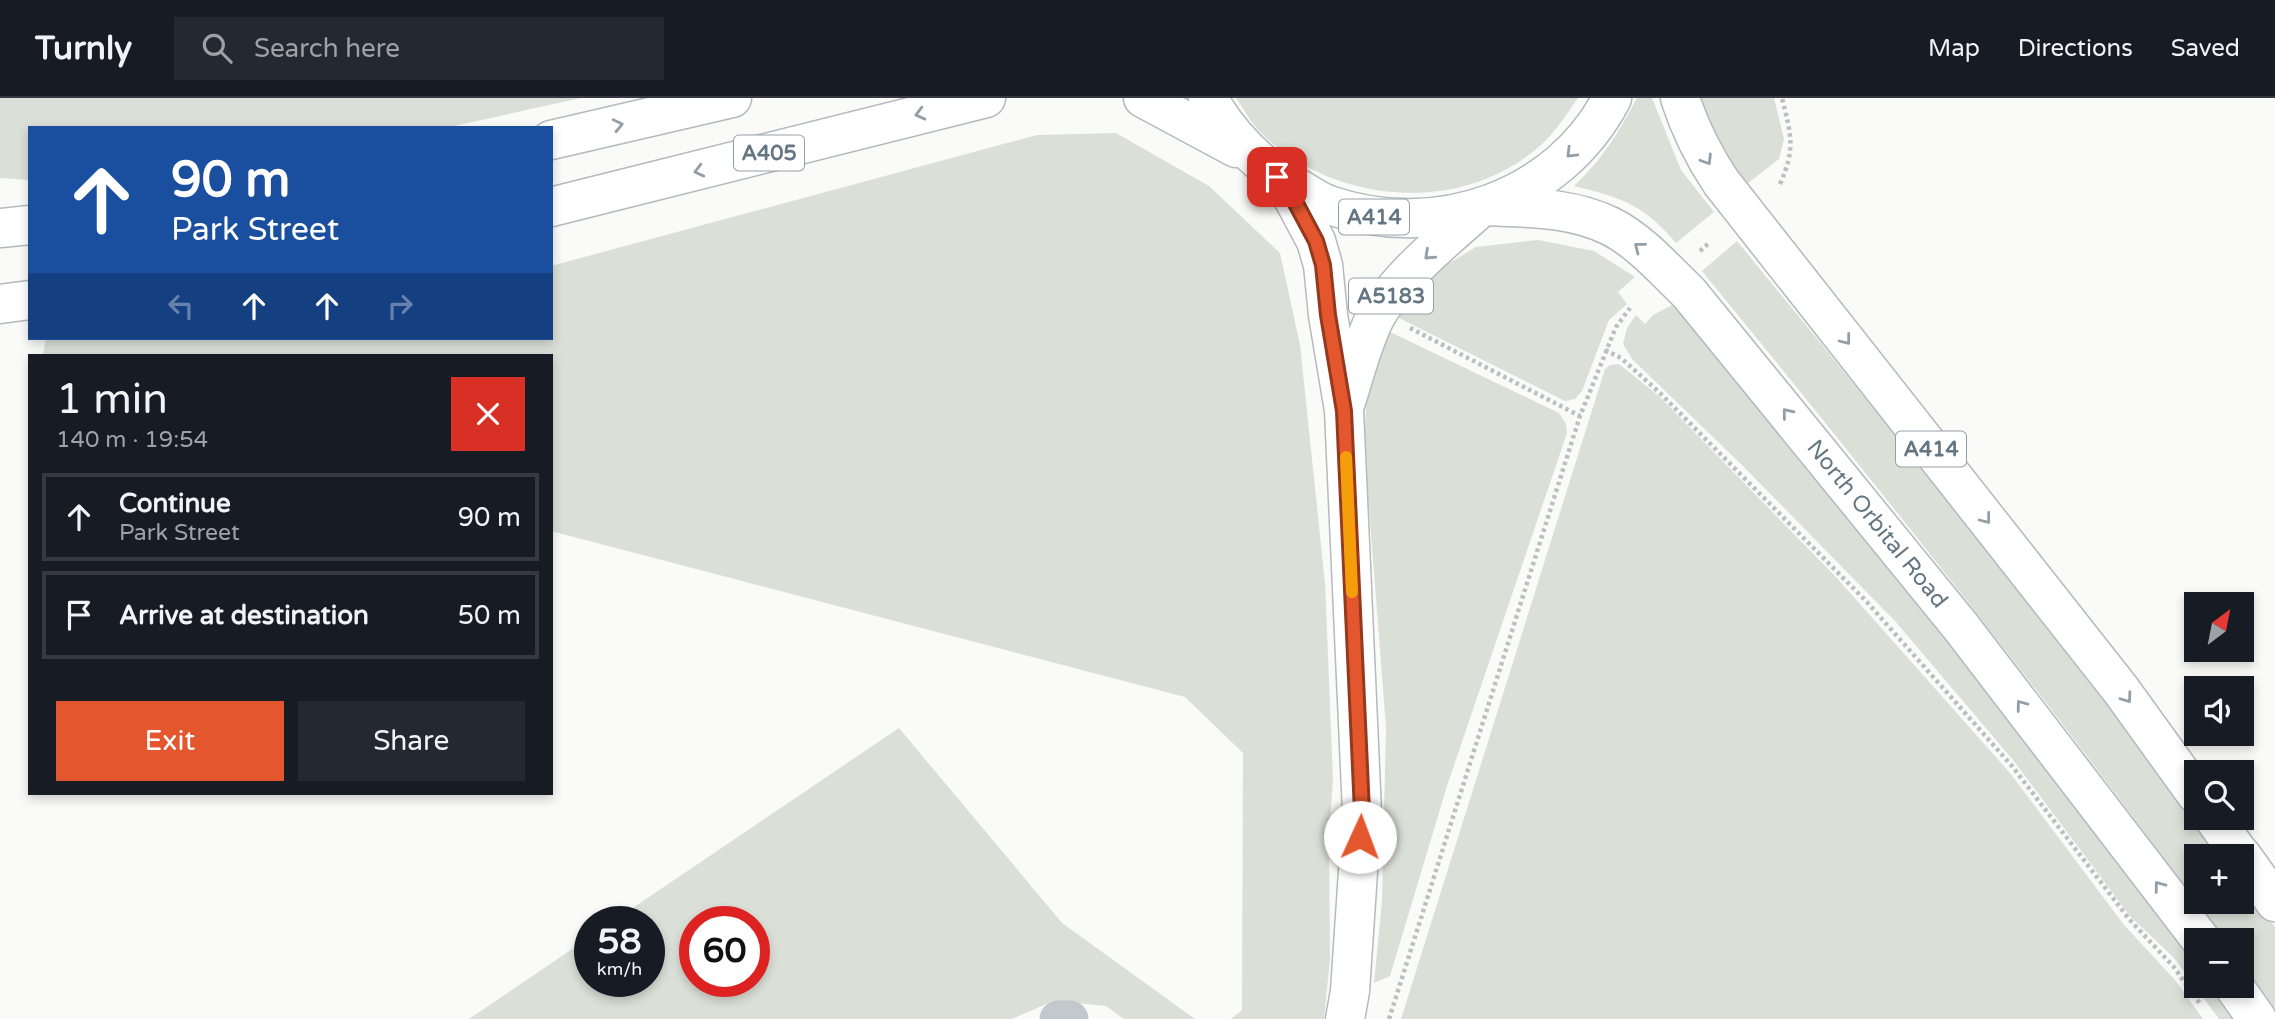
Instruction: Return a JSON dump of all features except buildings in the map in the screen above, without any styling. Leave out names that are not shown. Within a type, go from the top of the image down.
[{"type":"main road","points":[[553,140],[732,98]]},
{"type":"main road","name":"A405","points":[[553,207],[986,98]]},
{"type":"main road","points":[[1143,98],[1264,166]]},
{"type":"main road","name":"A414","points":[[1208,98],[1220,119],[1264,166],[1327,204],[1372,216],[1411,220],[1483,208],[1527,187],[1562,162],[1581,143],[1612,98]]},
{"type":"main road","name":"A414","points":[[1680,98],[1688,125],[1702,154],[1721,182],[2121,690],[2184,777]]},
{"type":"main road","name":"A5183","points":[[1264,166],[1293,198],[1316,241],[1325,279],[1328,315],[1344,411],[1362,812],[1350,990],[1345,1019]]},
{"type":"main road","name":"A5183","points":[[1344,411],[1364,346],[1379,312],[1408,275],[1483,208]]},
{"type":"main road","name":"North Orbital Road","points":[[1483,208],[1550,209],[1583,216],[1612,227],[1642,249],[1689,293],[1961,626],[2191,928]]},
{"type":"main road","points":[[0,229],[28,225]]},
{"type":"main road","points":[[0,304],[28,300]]},
{"type":"main road","points":[[2254,873],[2275,902]]},
{"type":"main road","points":[[2243,998],[2258,1019]]},
{"type":"street","points":[[1058,1019],[1070,1019]]},
{"type":"path","points":[[1780,184],[1789,164],[1792,141],[1782,98]]},
{"type":"path","points":[[1700,251],[1710,242]]},
{"type":"path","points":[[1389,1019],[1580,416],[1615,327],[1630,308]]},
{"type":"path","points":[[1399,322],[1580,416]]},
{"type":"path","points":[[1605,351],[1621,358],[1660,393],[1866,601],[2012,766],[2129,919],[2173,966],[2203,1009]]},
{"type":"shaded area","points":[[0,98],[581,98],[454,126],[28,126],[28,180],[0,178]]},
{"type":"shaded area","points":[[1236,98],[1578,98],[1547,139],[1510,167],[1475,183],[1438,191],[1400,192],[1362,187],[1325,175],[1291,157],[1261,133]]},
{"type":"shaded area","points":[[1637,98],[1652,98],[1681,170],[1714,212],[1676,243],[1653,219],[1631,204],[1574,186],[1609,145]]},
{"type":"shaded area","points":[[1696,98],[1774,98],[1784,139],[1779,159],[1743,187]]},
{"type":"shaded area","points":[[1116,133],[1209,186],[1280,253],[1300,345],[1325,583],[1333,779],[1329,835],[1330,959],[1324,1019],[1231,1019],[1242,1010],[1243,753],[1185,697],[553,532],[553,354],[43,354],[46,340],[553,340],[553,265],[1037,135]]},
{"type":"shaded area","points":[[1538,240],[1594,251],[1635,277],[1618,292],[1627,304],[1609,320],[1582,391],[1575,399],[1565,401],[1393,315],[1426,277],[1476,247]]},
{"type":"shaded area","points":[[1737,241],[2104,700],[2184,806],[2184,830],[2202,830],[2213,844],[2184,844],[2184,886],[1968,602],[1702,271]]},
{"type":"shaded area","points":[[1672,305],[1704,335],[1884,559],[2155,908],[2184,948],[2184,972],[2174,958],[2130,916],[2013,760],[1895,621],[1743,466],[1632,359],[1623,344],[1627,328],[1636,315],[1645,324],[1653,315]]},
{"type":"shaded area","points":[[1384,329],[1559,413],[1566,424],[1567,433],[1447,786],[1390,976],[1374,983],[1382,901],[1386,727],[1364,444],[1368,373]]},
{"type":"shaded area","points":[[1619,364],[1659,396],[1836,577],[2010,773],[2124,925],[2175,980],[2184,993],[2184,998],[2188,998],[2203,1019],[1401,1019],[1605,369]]},
{"type":"shaded area","points":[[899,728],[1062,923],[1195,1019],[1124,1019],[1106,1006],[1053,1001],[1012,1019],[469,1019],[574,948],[574,997],[665,997],[665,906],[636,906]]},
{"type":"shaded area","points":[[2254,898],[2275,927],[2275,1010],[2254,981],[2254,928],[2215,928],[2205,914],[2254,914]]},
{"type":"shaded area","points":[[2204,998],[2220,998],[2235,1019],[2219,1019]]},
{"type":"slow traffic","points":[[1346,457],[1352,592]]},
{"type":"route","points":[[1277,177],[1306,220],[1323,265],[1328,315],[1344,411],[1362,812],[1360,837]]}]
